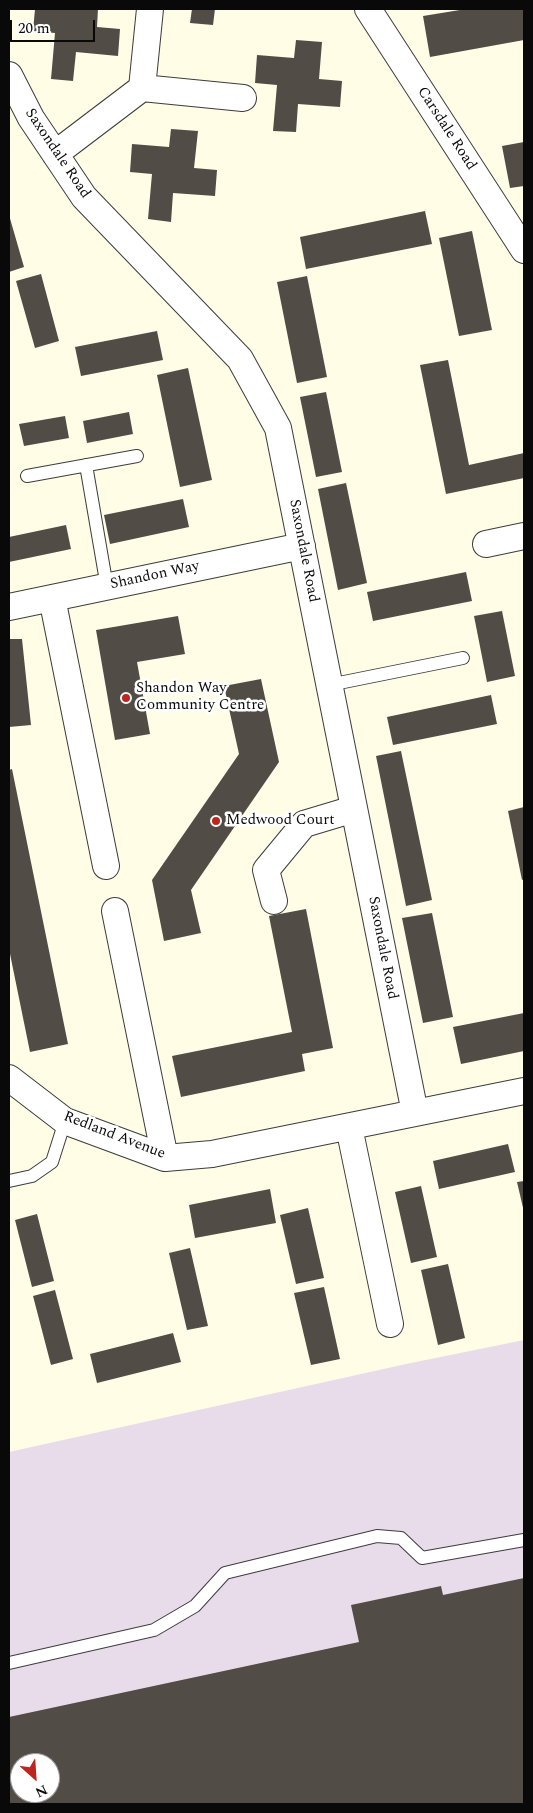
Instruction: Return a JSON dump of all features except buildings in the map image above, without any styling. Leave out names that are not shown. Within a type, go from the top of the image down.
[{"type":"street","points":[[142,88],[150,9]]},
{"type":"street","name":"Carsdale Road","points":[[368,9],[523,247]]},
{"type":"street","name":"Saxondale Road","points":[[9,75],[30,118],[84,197],[240,359],[278,428],[415,1113]]},
{"type":"street","points":[[55,154],[142,88],[243,98]]},
{"type":"street","points":[[486,544],[524,536]]},
{"type":"street","name":"Shandon Way","points":[[9,607],[302,546]]},
{"type":"street","points":[[52,598],[106,866]]},
{"type":"street","points":[[274,901],[266,870],[304,824],[354,809]]},
{"type":"street","points":[[115,910],[165,1158]]},
{"type":"street","name":"Redland Avenue","points":[[9,1078],[65,1121],[165,1158],[212,1154],[524,1091]]},
{"type":"street","points":[[349,1127],[390,1324]]},
{"type":"lane","points":[[27,476],[137,456]]},
{"type":"lane","points":[[86,465],[107,587]]},
{"type":"lane","points":[[329,685],[463,658]]},
{"type":"lane","points":[[9,1181],[32,1176],[52,1162],[65,1121]]},
{"type":"lane","points":[[9,1663],[154,1630],[195,1606],[225,1573],[368,1538],[377,1536],[401,1538],[422,1558],[524,1540]]},
{"type":"shaded area","points":[[524,1340],[524,1804],[9,1804],[9,1452],[406,1364]]},
{"type":"place","name":"Shandon Way Community Centre","points":[[126,698]]},
{"type":"place","name":"Medwood Court","points":[[216,821]]}]
